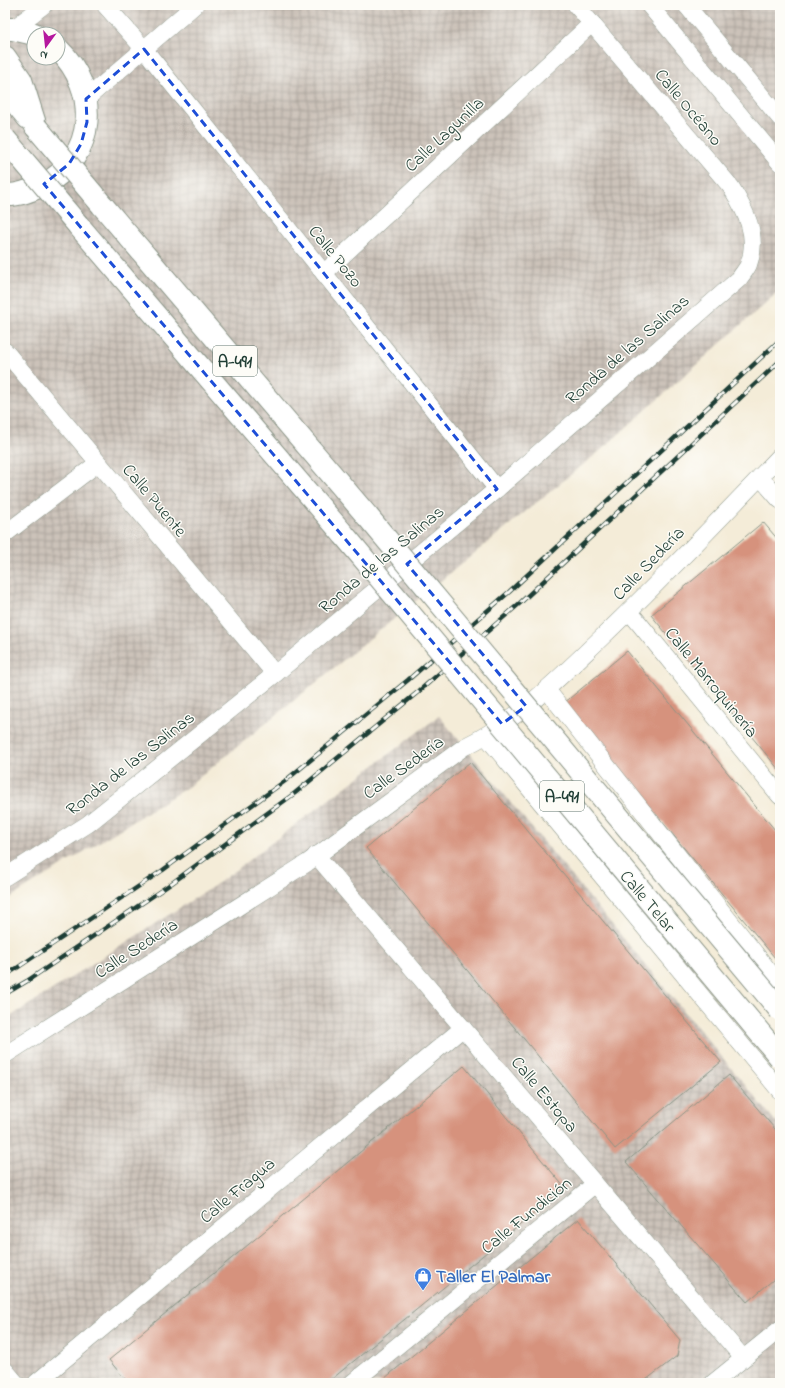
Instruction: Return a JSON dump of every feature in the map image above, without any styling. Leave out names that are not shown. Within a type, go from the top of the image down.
[{"type":"main road","points":[[9,29],[26,32]]},
{"type":"main road","points":[[5,57],[21,80],[36,127]]},
{"type":"main road","points":[[5,195],[32,190],[52,180],[69,164],[81,144],[87,122],[86,99],[80,78],[66,57]]},
{"type":"main road","name":"A-491","points":[[5,90],[368,517],[780,1010]]},
{"type":"main road","name":"A-491","points":[[5,139],[344,535],[780,1057]]},
{"type":"street","points":[[9,29],[44,5]]},
{"type":"street","name":"Calle Pozo","points":[[106,5],[144,49],[497,489]]},
{"type":"street","points":[[86,99],[195,5]]},
{"type":"street","name":"Calle Océano","points":[[576,5],[731,187],[743,206],[751,227],[753,244]]},
{"type":"street","points":[[649,5],[780,163]]},
{"type":"street","points":[[686,5],[780,118]]},
{"type":"street","name":"Calle Lagunilla","points":[[324,273],[592,23]]},
{"type":"street","name":"Ronda de las Salinas","points":[[5,876],[88,824],[275,674],[497,489],[739,278],[749,264],[753,244]]},
{"type":"street","name":"Calle Puente","points":[[5,351],[275,674]]},
{"type":"street","name":"Calle Sedería","points":[[5,1055],[316,855],[464,747],[486,736],[547,690],[629,611],[780,456]]},
{"type":"street","points":[[5,534],[98,463]]},
{"type":"street","points":[[760,477],[780,500]]},
{"type":"street","name":"Calle Marroquinería","points":[[629,611],[780,796]]},
{"type":"street","points":[[547,690],[780,985]]},
{"type":"street","name":"Calle Telar","points":[[486,736],[780,1091]]},
{"type":"street","name":"Calle Estopa","points":[[316,855],[743,1358]]},
{"type":"street","name":"Calle Fragua","points":[[36,1383],[463,1028]]},
{"type":"street","name":"Calle Fundición","points":[[352,1383],[596,1184]]},
{"type":"street","points":[[713,1383],[780,1329]]},
{"type":"street","points":[[5,1370],[16,1383]]},
{"type":"highlighted area","points":[[144,49],[497,489],[407,564],[526,706],[502,724],[44,184],[69,164],[81,144],[87,122],[86,99]]},
{"type":"shaded area","points":[[5,5],[780,5],[780,290],[601,450],[189,786],[5,901]]},
{"type":"shaded area","points":[[439,716],[780,1127],[780,1383],[5,1383],[5,1020],[220,882]]},
{"type":"building","points":[[763,522],[780,542],[780,771],[651,615]]},
{"type":"building","points":[[627,651],[780,836],[780,964],[564,703]]},
{"type":"building","points":[[470,762],[721,1062],[615,1149],[366,848]]},
{"type":"building","points":[[464,1066],[565,1188],[327,1383],[128,1383],[109,1360]]},
{"type":"building","points":[[729,1075],[780,1135],[780,1274],[747,1302],[626,1162]]},
{"type":"building","points":[[578,1219],[680,1340],[677,1356],[642,1383],[379,1383]]},
{"type":"railway","points":[[5,976],[163,870],[285,781],[408,680],[509,592],[780,340]]},
{"type":"railway","points":[[5,994],[27,981],[172,883],[295,793],[418,692],[520,603],[780,361]]},
{"type":"place","name":"Taller El Palmar","points":[[423,1291]]}]
